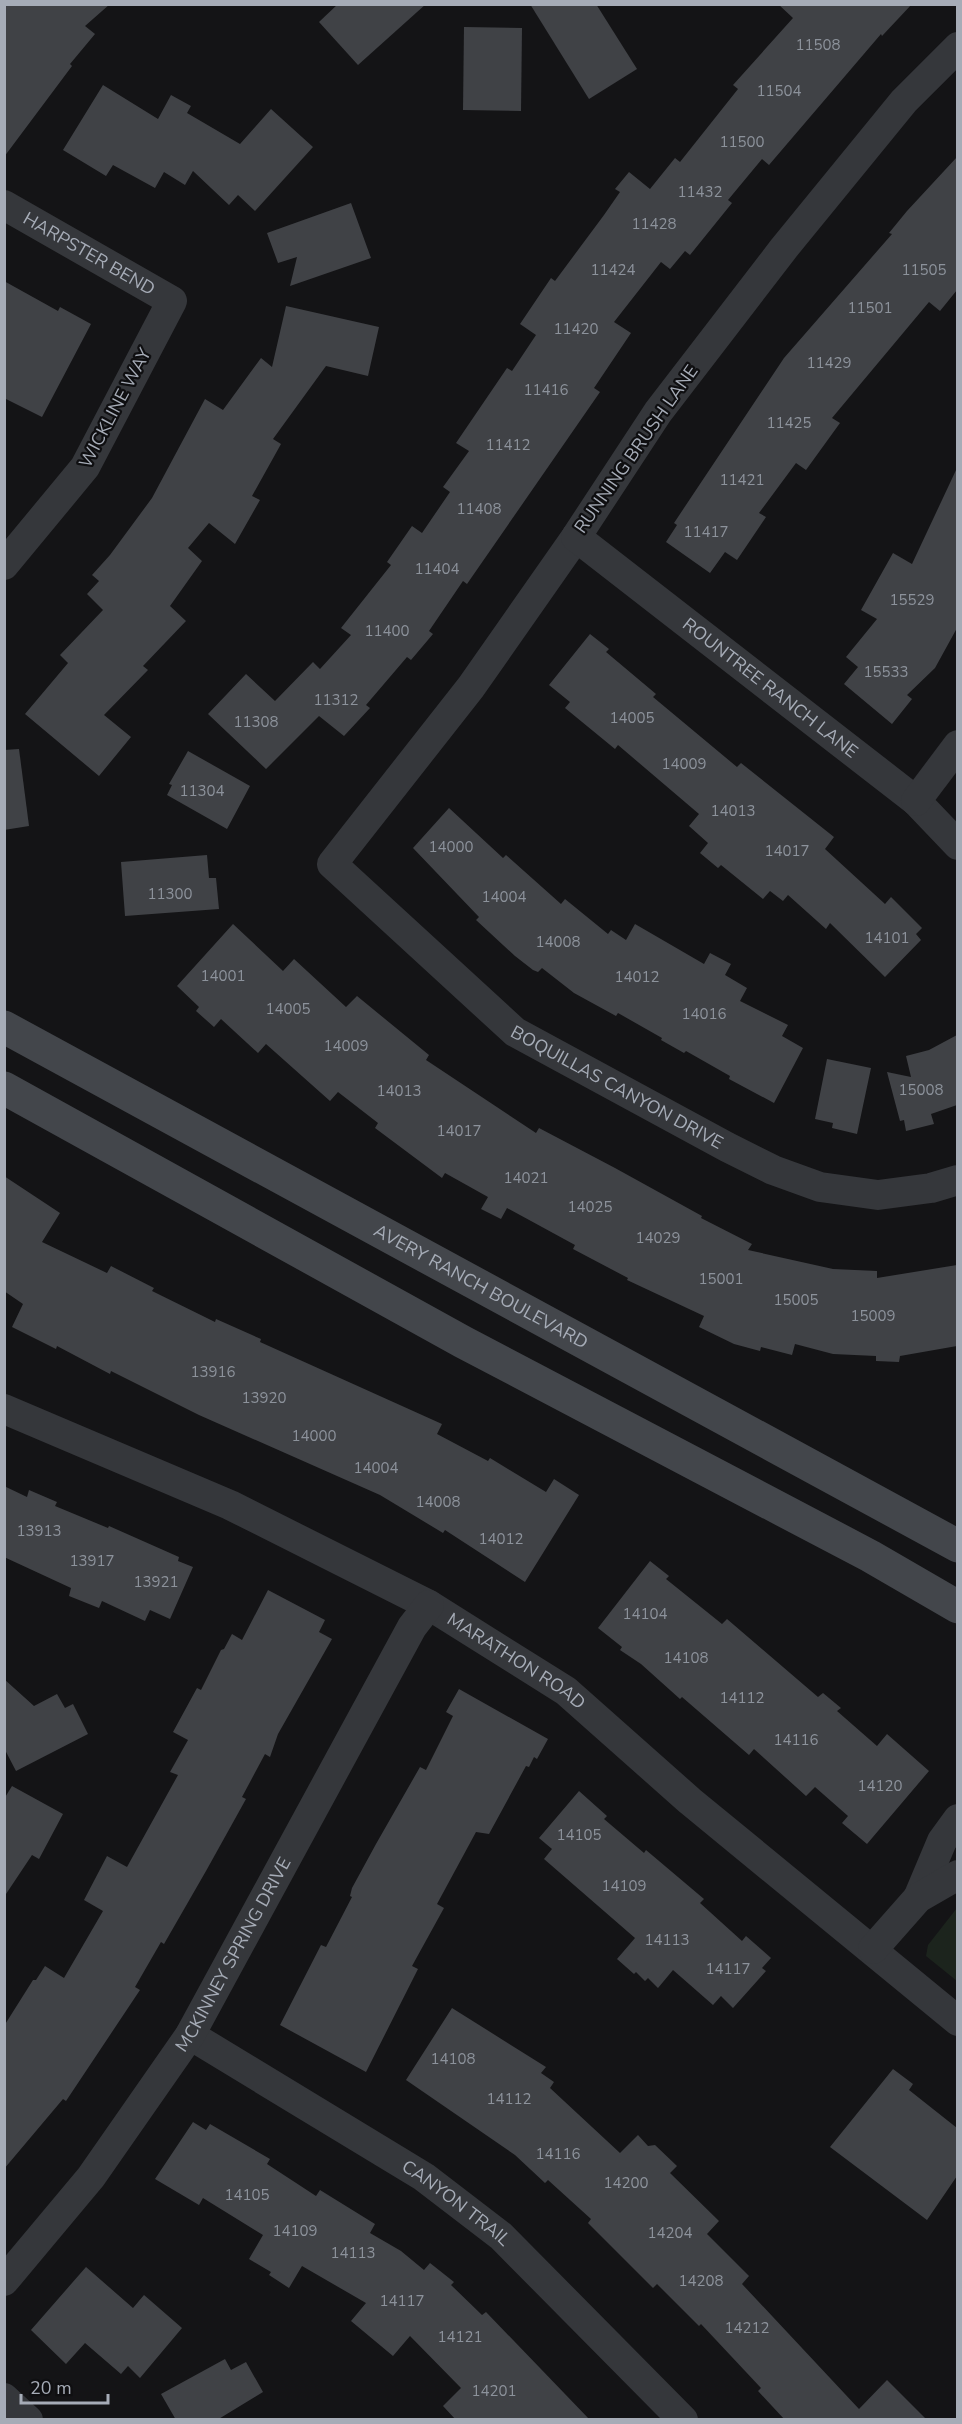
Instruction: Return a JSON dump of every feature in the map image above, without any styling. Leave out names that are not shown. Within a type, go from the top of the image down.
[{"type":"main road","name":"AVERY RANCH BOULEVARD","points":[[4,1027],[957,1546]]},
{"type":"main road","points":[[4,1088],[453,1337],[870,1556],[957,1607]]},
{"type":"street","name":"RUNNING BRUSH LANE","points":[[332,864],[471,687],[576,537],[658,412],[784,248],[903,101],[957,47]]},
{"type":"street","name":"HARPSTER BEND","points":[[4,205],[172,301]]},
{"type":"street","name":"WICKLINE WAY","points":[[4,565],[85,467],[172,301]]},
{"type":"street","name":"ROUNTREE RANCH LANE","points":[[576,537],[916,801],[957,846]]},
{"type":"street","points":[[916,801],[957,745]]},
{"type":"street","name":"BOQUILLAS CANYON DRIVE","points":[[332,864],[515,1032],[727,1147],[773,1170],[819,1187],[878,1195],[932,1188],[957,1180]]},
{"type":"street","name":"MARATHON ROAD","points":[[4,1409],[230,1506],[429,1605],[566,1691],[690,1801],[873,1949],[957,2021]]},
{"type":"street","name":"MCKINNEY SPRING DRIVE","points":[[4,2280],[91,2177],[190,2035],[412,1627],[429,1605]]},
{"type":"street","points":[[918,1898],[942,1841],[957,1818]]},
{"type":"street","points":[[873,1949],[918,1898],[957,1875]]},
{"type":"street","name":"CANYON TRAIL","points":[[190,2035],[424,2177],[501,2236],[683,2420]]},
{"type":"street","points":[[4,2398],[28,2420]]},
{"type":"shaded area","points":[[957,1908],[957,1981],[926,1956],[928,1945]]},
{"type":"building","points":[[4,4],[110,4],[85,26],[95,34],[70,64],[72,66],[4,157]]},
{"type":"building","points":[[338,4],[426,4],[358,65],[319,22]]},
{"type":"building","points":[[530,4],[596,4],[637,69],[589,99]]},
{"type":"building","points":[[778,4],[912,4],[882,36],[881,34],[769,165],[762,159],[728,200],[732,203],[690,255],[685,251],[670,269],[661,262],[614,322],[631,333],[594,388],[600,392],[467,584],[463,581],[429,631],[433,634],[411,660],[407,657],[366,705],[370,708],[344,736],[319,716],[266,769],[208,714],[246,674],[275,701],[313,662],[320,669],[351,635],[341,628],[391,565],[387,562],[412,526],[422,533],[450,492],[443,487],[469,451],[456,443],[507,368],[512,371],[536,335],[520,324],[551,278],[555,281],[604,215],[620,192],[615,189],[629,172],[650,189],[675,158],[680,162],[738,89],[733,85],[793,18]]},
{"type":"building","points":[[464,27],[522,28],[521,111],[463,110]]},
{"type":"building","points":[[103,85],[158,119],[171,95],[191,106],[187,113],[240,144],[271,109],[313,147],[255,211],[238,195],[229,205],[193,171],[185,185],[164,172],[155,188],[113,165],[106,176],[63,150]]},
{"type":"building","points":[[957,157],[957,290],[940,311],[929,302],[832,418],[840,423],[806,470],[796,463],[759,513],[766,517],[737,560],[725,552],[710,573],[666,542],[677,525],[674,523],[784,358],[892,234],[889,233],[907,211]]},
{"type":"building","points":[[351,203],[371,258],[290,286],[297,257],[278,263],[267,233]]},
{"type":"building","points":[[4,281],[58,311],[60,307],[91,324],[42,417],[4,398]]},
{"type":"building","points":[[286,306],[379,327],[368,376],[326,366],[273,439],[281,444],[252,496],[260,500],[235,544],[209,523],[188,548],[202,561],[170,606],[186,621],[143,666],[148,670],[104,715],[131,737],[99,776],[25,714],[68,663],[60,655],[103,610],[87,594],[99,581],[92,575],[110,555],[152,498],[205,399],[223,410],[261,358],[272,367]]},
{"type":"building","points":[[957,468],[957,628],[935,668],[907,695],[912,699],[892,724],[844,684],[858,667],[846,657],[877,619],[861,610],[893,553],[912,564]]},
{"type":"building","points":[[590,634],[609,649],[606,652],[656,694],[653,697],[737,767],[741,763],[834,837],[825,849],[885,904],[891,897],[922,928],[916,934],[921,940],[885,977],[830,923],[826,929],[788,895],[783,901],[770,891],[763,899],[721,865],[718,868],[700,853],[708,843],[689,826],[699,814],[618,745],[615,749],[565,708],[570,702],[549,685]]},
{"type":"building","points":[[19,749],[29,826],[4,830],[4,750]]},
{"type":"building","points":[[188,751],[250,786],[227,829],[167,795],[172,785],[169,784]]},
{"type":"building","points":[[449,808],[503,858],[506,855],[561,904],[565,899],[608,934],[611,930],[626,940],[635,924],[704,964],[710,953],[731,964],[725,975],[747,988],[740,1001],[788,1025],[782,1036],[803,1048],[774,1103],[729,1079],[730,1076],[686,1051],[684,1053],[661,1040],[662,1038],[618,1013],[616,1016],[574,993],[542,968],[538,972],[533,970],[515,956],[476,920],[479,917],[413,848]]},
{"type":"building","points":[[207,855],[209,878],[216,878],[219,909],[125,916],[121,862]]},
{"type":"building","points":[[233,924],[283,971],[294,959],[346,1007],[357,996],[429,1055],[426,1060],[536,1133],[539,1128],[702,1216],[701,1218],[752,1244],[748,1250],[833,1269],[877,1271],[877,1278],[957,1265],[957,1346],[900,1356],[899,1362],[876,1361],[876,1356],[833,1354],[795,1344],[792,1355],[761,1347],[760,1351],[734,1344],[699,1327],[704,1316],[627,1280],[628,1278],[573,1249],[575,1245],[507,1208],[501,1219],[481,1209],[488,1197],[445,1173],[442,1178],[375,1128],[378,1123],[338,1092],[330,1101],[266,1044],[258,1053],[221,1019],[214,1027],[196,1011],[199,1007],[177,986]]},
{"type":"building","points":[[957,1035],[957,1105],[931,1114],[934,1124],[906,1131],[904,1120],[900,1121],[887,1072],[911,1077],[906,1056],[929,1050]]},
{"type":"building","points":[[827,1059],[871,1068],[857,1134],[832,1128],[833,1123],[815,1119]]},
{"type":"building","points":[[4,1176],[60,1213],[42,1242],[107,1273],[111,1266],[154,1288],[152,1291],[215,1322],[216,1319],[261,1339],[260,1342],[442,1424],[437,1434],[488,1461],[490,1458],[546,1492],[554,1479],[579,1495],[525,1582],[445,1530],[443,1533],[380,1495],[199,1415],[111,1371],[110,1374],[57,1346],[56,1349],[12,1327],[23,1304],[4,1291]]},
{"type":"building","points":[[4,1486],[27,1497],[29,1490],[57,1502],[55,1506],[108,1528],[109,1526],[179,1557],[178,1561],[193,1567],[170,1619],[150,1610],[145,1621],[102,1601],[99,1608],[69,1596],[71,1588],[4,1557]]},
{"type":"building","points":[[650,1561],[669,1576],[666,1579],[722,1624],[727,1619],[818,1697],[823,1693],[841,1708],[837,1711],[877,1746],[887,1734],[929,1771],[867,1844],[842,1823],[848,1816],[815,1787],[806,1796],[754,1749],[749,1755],[682,1697],[680,1699],[641,1664],[620,1650],[622,1647],[598,1628]]},
{"type":"building","points":[[268,1590],[325,1620],[319,1632],[332,1639],[278,1734],[270,1757],[265,1754],[242,1797],[246,1799],[206,1871],[164,1944],[161,1942],[135,1987],[140,1990],[66,2101],[63,2099],[4,2169],[4,2026],[33,1980],[36,1980],[45,1966],[64,1978],[103,1911],[84,1900],[107,1856],[127,1867],[178,1775],[170,1772],[188,1740],[173,1732],[197,1688],[201,1690],[221,1650],[224,1649],[232,1634],[242,1640]]},
{"type":"building","points":[[4,1679],[34,1706],[57,1694],[65,1708],[73,1704],[88,1734],[16,1771],[4,1748]]},
{"type":"building","points":[[459,1689],[548,1739],[537,1759],[534,1757],[529,1767],[526,1766],[489,1834],[476,1832],[437,1904],[444,1908],[412,1966],[418,1969],[366,2072],[280,2025],[321,1945],[326,1947],[352,1897],[350,1896],[352,1888],[420,1767],[426,1770],[453,1716],[446,1712]]},
{"type":"building","points":[[12,1786],[63,1814],[39,1859],[32,1855],[4,1897],[4,1799]]},
{"type":"building","points":[[579,1791],[607,1816],[604,1819],[644,1853],[646,1850],[704,1899],[700,1903],[742,1941],[746,1936],[771,1958],[762,1968],[766,1971],[733,2008],[721,1996],[713,2005],[673,1970],[658,1988],[648,1978],[645,1981],[636,1972],[634,1974],[617,1959],[635,1938],[544,1859],[552,1849],[539,1838]]},
{"type":"building","points":[[452,2008],[546,2067],[541,2073],[554,2082],[550,2088],[620,2153],[638,2135],[648,2146],[655,2145],[677,2166],[670,2173],[719,2221],[707,2234],[749,2276],[742,2284],[859,2409],[887,2380],[927,2420],[785,2420],[758,2391],[761,2388],[701,2324],[699,2326],[657,2284],[653,2288],[588,2223],[591,2219],[548,2180],[545,2183],[515,2155],[406,2080]]},
{"type":"building","points":[[893,2069],[913,2084],[909,2090],[957,2128],[957,2176],[927,2220],[830,2147]]},
{"type":"building","points":[[193,2122],[206,2130],[210,2124],[270,2159],[267,2164],[316,2196],[320,2190],[375,2224],[370,2233],[401,2251],[424,2270],[430,2263],[454,2282],[451,2285],[482,2315],[486,2312],[590,2420],[456,2420],[443,2406],[461,2388],[410,2336],[393,2356],[351,2321],[366,2303],[302,2266],[289,2288],[269,2275],[271,2272],[249,2259],[263,2235],[203,2198],[199,2205],[155,2179]]},
{"type":"building","points":[[86,2267],[133,2308],[144,2295],[182,2328],[140,2378],[128,2366],[121,2374],[85,2343],[66,2364],[31,2330]]},
{"type":"building","points":[[225,2359],[231,2370],[246,2362],[263,2392],[217,2420],[176,2420],[161,2394]]}]
